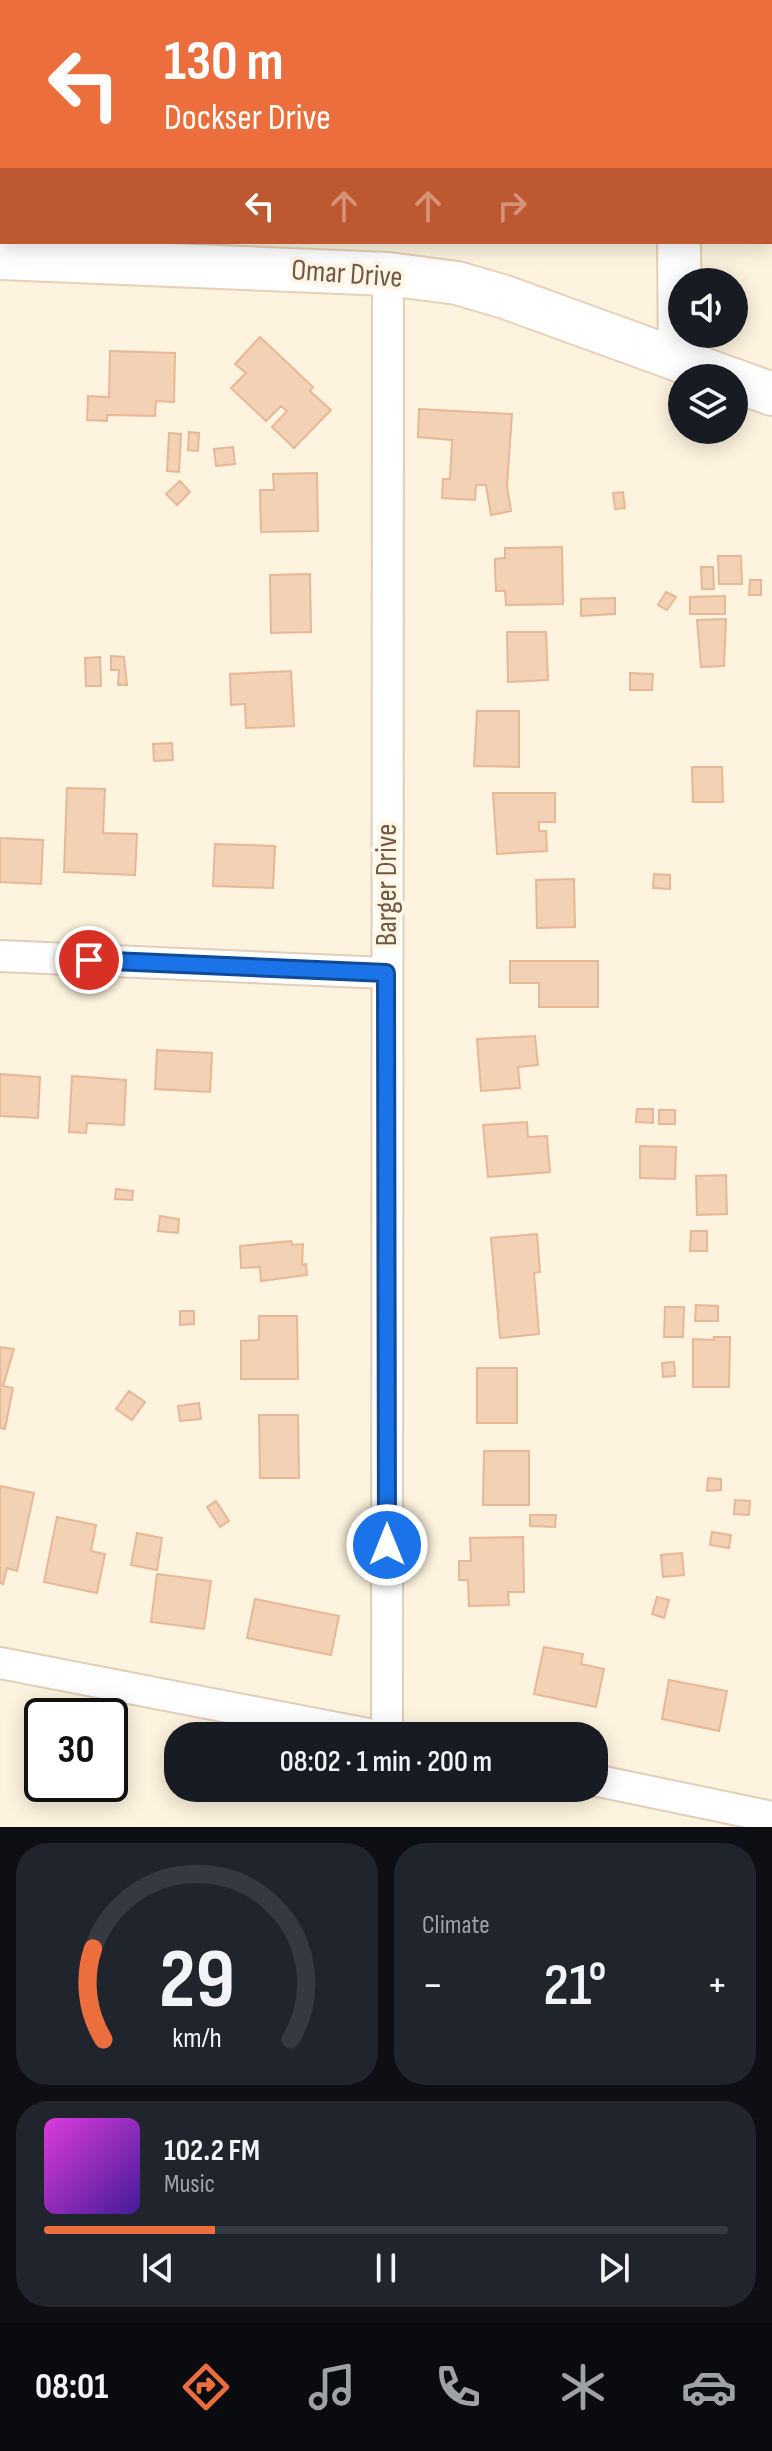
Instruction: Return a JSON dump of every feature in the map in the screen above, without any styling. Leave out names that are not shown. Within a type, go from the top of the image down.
[{"type":"street","points":[[679,244],[680,360]]},
{"type":"street","name":"Omar Drive","points":[[0,258],[388,274],[481,290],[691,364]]},
{"type":"street","name":"Barger Drive","points":[[387,1722],[388,274]]},
{"type":"street","points":[[748,385],[772,394]]},
{"type":"street","points":[[0,956],[386,973]]},
{"type":"street","points":[[0,1663],[306,1722]]},
{"type":"street","points":[[608,1783],[772,1817]]},
{"type":"building","points":[[260,337],[313,387],[310,391],[331,410],[294,448],[272,427],[287,411],[281,406],[266,421],[231,388],[246,373],[235,364]]},
{"type":"building","points":[[110,351],[175,353],[174,402],[156,401],[155,416],[107,415],[107,421],[87,420],[88,396],[109,397]]},
{"type":"building","points":[[419,409],[512,414],[507,486],[511,511],[491,515],[486,485],[476,485],[475,500],[442,498],[443,479],[450,479],[452,440],[418,437]]},
{"type":"building","points":[[189,432],[199,433],[198,451],[188,450]]},
{"type":"building","points":[[169,433],[181,434],[179,472],[167,471]]},
{"type":"building","points":[[233,447],[235,464],[216,466],[214,449]]},
{"type":"building","points":[[317,473],[318,531],[261,532],[260,490],[274,490],[273,474]]},
{"type":"building","points":[[180,481],[190,492],[177,505],[166,494]]},
{"type":"building","points":[[623,492],[625,508],[615,509],[613,493]]},
{"type":"building","points":[[562,547],[563,604],[506,605],[505,591],[496,591],[495,568],[495,559],[505,558],[505,548]]},
{"type":"building","points":[[718,556],[741,556],[742,584],[719,584]]},
{"type":"building","points":[[701,567],[713,567],[714,589],[702,589]]},
{"type":"building","points":[[310,574],[311,632],[271,633],[270,575]]},
{"type":"building","points":[[750,580],[761,580],[761,595],[749,595]]},
{"type":"building","points":[[666,592],[676,597],[667,610],[658,605]]},
{"type":"building","points":[[725,596],[725,614],[690,614],[690,597]]},
{"type":"building","points":[[615,598],[615,614],[581,616],[581,599]]},
{"type":"building","points":[[726,619],[724,666],[701,667],[697,620]]},
{"type":"building","points":[[507,632],[546,632],[548,680],[508,682]]},
{"type":"building","points":[[111,656],[124,657],[127,685],[118,685],[119,670],[111,670]]},
{"type":"building","points":[[100,657],[101,686],[86,686],[85,658]]},
{"type":"building","points":[[291,671],[294,726],[246,728],[245,704],[231,705],[230,674]]},
{"type":"building","points":[[630,673],[653,674],[652,690],[630,690]]},
{"type":"building","points":[[477,711],[519,711],[519,767],[474,766]]},
{"type":"building","points":[[172,743],[173,760],[154,761],[153,744]]},
{"type":"building","points":[[692,767],[722,767],[723,802],[693,802]]},
{"type":"building","points":[[67,788],[105,789],[103,833],[137,834],[135,875],[64,872]]},
{"type":"building","points":[[493,793],[555,793],[555,822],[539,822],[539,831],[546,831],[547,851],[497,854]]},
{"type":"building","points":[[0,838],[43,840],[41,884],[0,882]]},
{"type":"building","points":[[215,844],[275,846],[273,888],[213,886]]},
{"type":"building","points":[[654,874],[670,875],[670,889],[653,888]]},
{"type":"building","points":[[574,879],[575,927],[537,928],[536,880]]},
{"type":"building","points":[[510,961],[598,961],[598,1007],[539,1007],[539,983],[510,983]]},
{"type":"building","points":[[535,1036],[538,1065],[518,1067],[520,1088],[481,1091],[477,1039]]},
{"type":"building","points":[[157,1050],[212,1053],[210,1092],[155,1089]]},
{"type":"building","points":[[0,1074],[40,1077],[38,1118],[0,1116]]},
{"type":"building","points":[[72,1076],[126,1080],[124,1125],[87,1123],[86,1133],[69,1132]]},
{"type":"building","points":[[637,1109],[653,1109],[653,1123],[636,1122]]},
{"type":"building","points":[[659,1110],[675,1110],[675,1124],[659,1124]]},
{"type":"building","points":[[527,1122],[528,1137],[547,1136],[550,1172],[488,1177],[483,1125]]},
{"type":"building","points":[[640,1146],[676,1147],[675,1179],[640,1178]]},
{"type":"building","points":[[726,1175],[727,1214],[697,1215],[696,1176]]},
{"type":"building","points":[[116,1189],[133,1191],[132,1200],[115,1199]]},
{"type":"building","points":[[160,1216],[179,1219],[178,1233],[158,1231]]},
{"type":"building","points":[[691,1231],[707,1231],[707,1251],[690,1251]]},
{"type":"building","points":[[537,1234],[540,1272],[534,1273],[539,1334],[500,1338],[491,1238]]},
{"type":"building","points":[[291,1241],[292,1245],[303,1244],[302,1265],[306,1264],[307,1275],[261,1281],[260,1267],[241,1268],[240,1246]]},
{"type":"building","points":[[696,1305],[718,1306],[718,1321],[695,1321]]},
{"type":"building","points":[[665,1307],[684,1307],[683,1337],[664,1337]]},
{"type":"building","points":[[180,1311],[194,1311],[194,1324],[180,1325]]},
{"type":"building","points":[[259,1316],[297,1316],[298,1379],[241,1379],[241,1341],[259,1340]]},
{"type":"building","points":[[714,1337],[730,1337],[729,1387],[693,1387],[693,1339],[714,1340]]},
{"type":"building","points":[[0,1347],[14,1349],[3,1386],[13,1388],[5,1429],[0,1428]]},
{"type":"building","points":[[674,1362],[675,1376],[663,1377],[662,1363]]},
{"type":"building","points":[[477,1368],[517,1368],[517,1423],[477,1423]]},
{"type":"building","points":[[129,1391],[145,1402],[132,1420],[116,1409]]},
{"type":"building","points":[[199,1403],[201,1419],[180,1421],[178,1406]]},
{"type":"building","points":[[259,1415],[298,1415],[299,1478],[260,1478]]},
{"type":"building","points":[[484,1451],[529,1451],[529,1505],[483,1505]]},
{"type":"building","points":[[708,1478],[721,1479],[721,1490],[707,1491]]},
{"type":"building","points":[[0,1486],[34,1493],[17,1571],[7,1568],[3,1584],[0,1583]]},
{"type":"building","points":[[735,1500],[750,1501],[749,1515],[734,1514]]},
{"type":"building","points":[[216,1501],[229,1521],[220,1527],[207,1507]]},
{"type":"building","points":[[530,1515],[556,1515],[555,1527],[530,1526]]},
{"type":"building","points":[[57,1517],[96,1525],[91,1551],[105,1554],[97,1593],[44,1582]]},
{"type":"building","points":[[712,1532],[731,1535],[729,1548],[710,1545]]},
{"type":"building","points":[[137,1533],[162,1538],[157,1570],[131,1565]]},
{"type":"building","points":[[523,1537],[524,1592],[508,1592],[509,1605],[469,1606],[468,1580],[459,1580],[459,1561],[471,1561],[470,1538]]},
{"type":"building","points":[[682,1553],[684,1575],[663,1577],[661,1555]]},
{"type":"building","points":[[157,1574],[211,1581],[204,1629],[151,1622]]},
{"type":"building","points":[[657,1597],[669,1600],[664,1618],[652,1614]]},
{"type":"building","points":[[255,1599],[339,1616],[331,1655],[247,1638]]},
{"type":"building","points":[[544,1647],[583,1654],[581,1664],[604,1669],[596,1707],[534,1694]]},
{"type":"building","points":[[669,1680],[727,1691],[719,1731],[662,1719]]},
{"type":"route","points":[[89,960],[386,973],[387,1545]]}]
